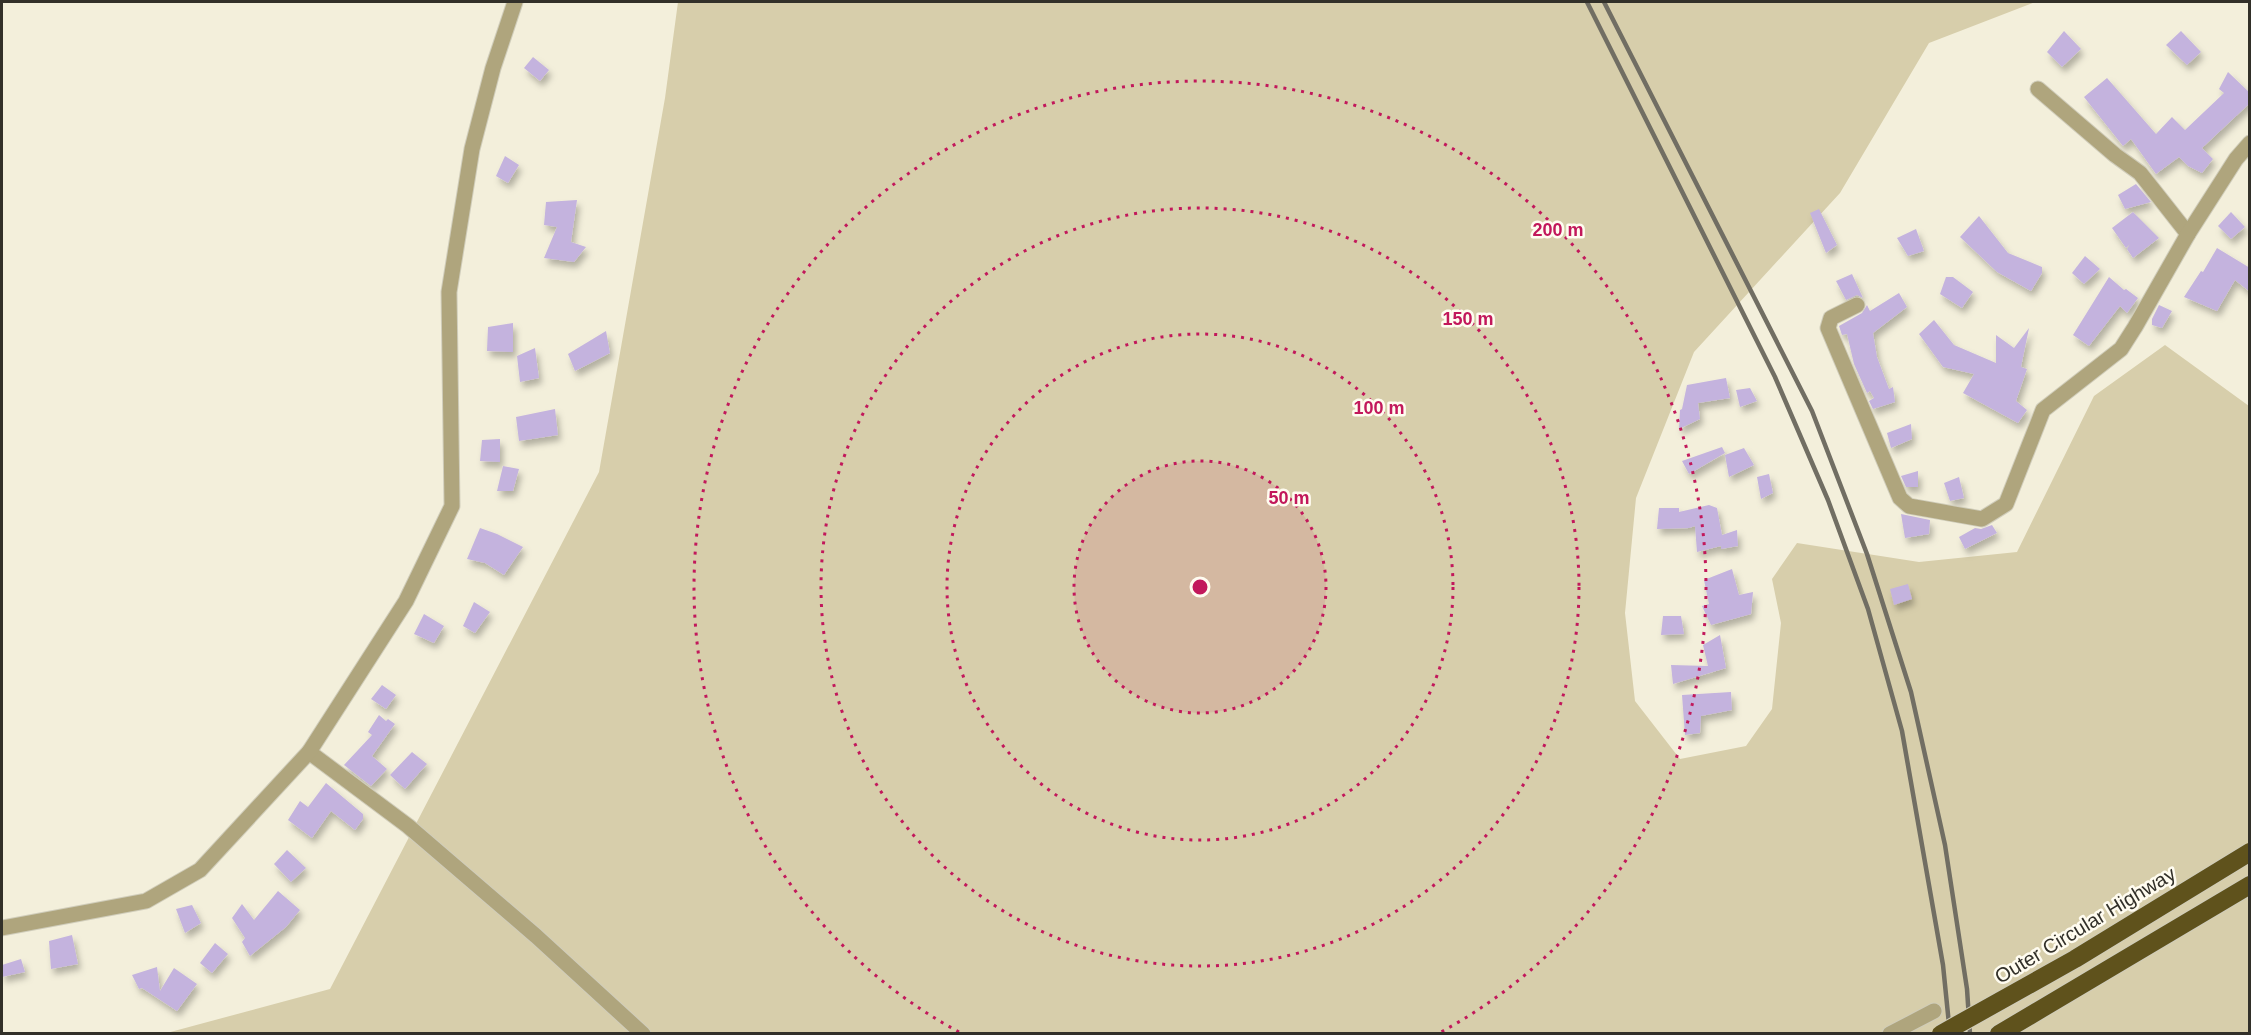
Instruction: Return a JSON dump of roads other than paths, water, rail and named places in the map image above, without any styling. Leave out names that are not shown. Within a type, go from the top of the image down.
[{"type":"highway","name":"Outer Circular Highway","points":[[1941,1034],[2074,959],[2250,852]]},
{"type":"highway","points":[[1999,1034],[2250,885]]},
{"type":"street","points":[[2,928],[146,901],[200,870],[309,752],[406,601],[452,507],[449,292],[472,149],[493,68],[515,2]]},
{"type":"street","points":[[2038,89],[2115,155],[2140,173],[2188,234]]},
{"type":"street","points":[[1857,305],[1831,318],[1828,328],[1900,498],[1909,507],[1983,519],[2006,504],[2043,410],[2121,349],[2188,234],[2236,159],[2250,142]]},
{"type":"street","points":[[309,752],[408,826],[536,936],[643,1034]]},
{"type":"street","points":[[1890,1034],[1934,1011]]},
{"type":"railway","points":[[1587,2],[1775,377],[1828,500],[1868,609],[1902,731],[1943,965],[1950,1034]]},
{"type":"railway","points":[[1604,2],[1812,411],[1867,554],[1911,692],[1945,845],[1967,989],[1970,1034]]}]
